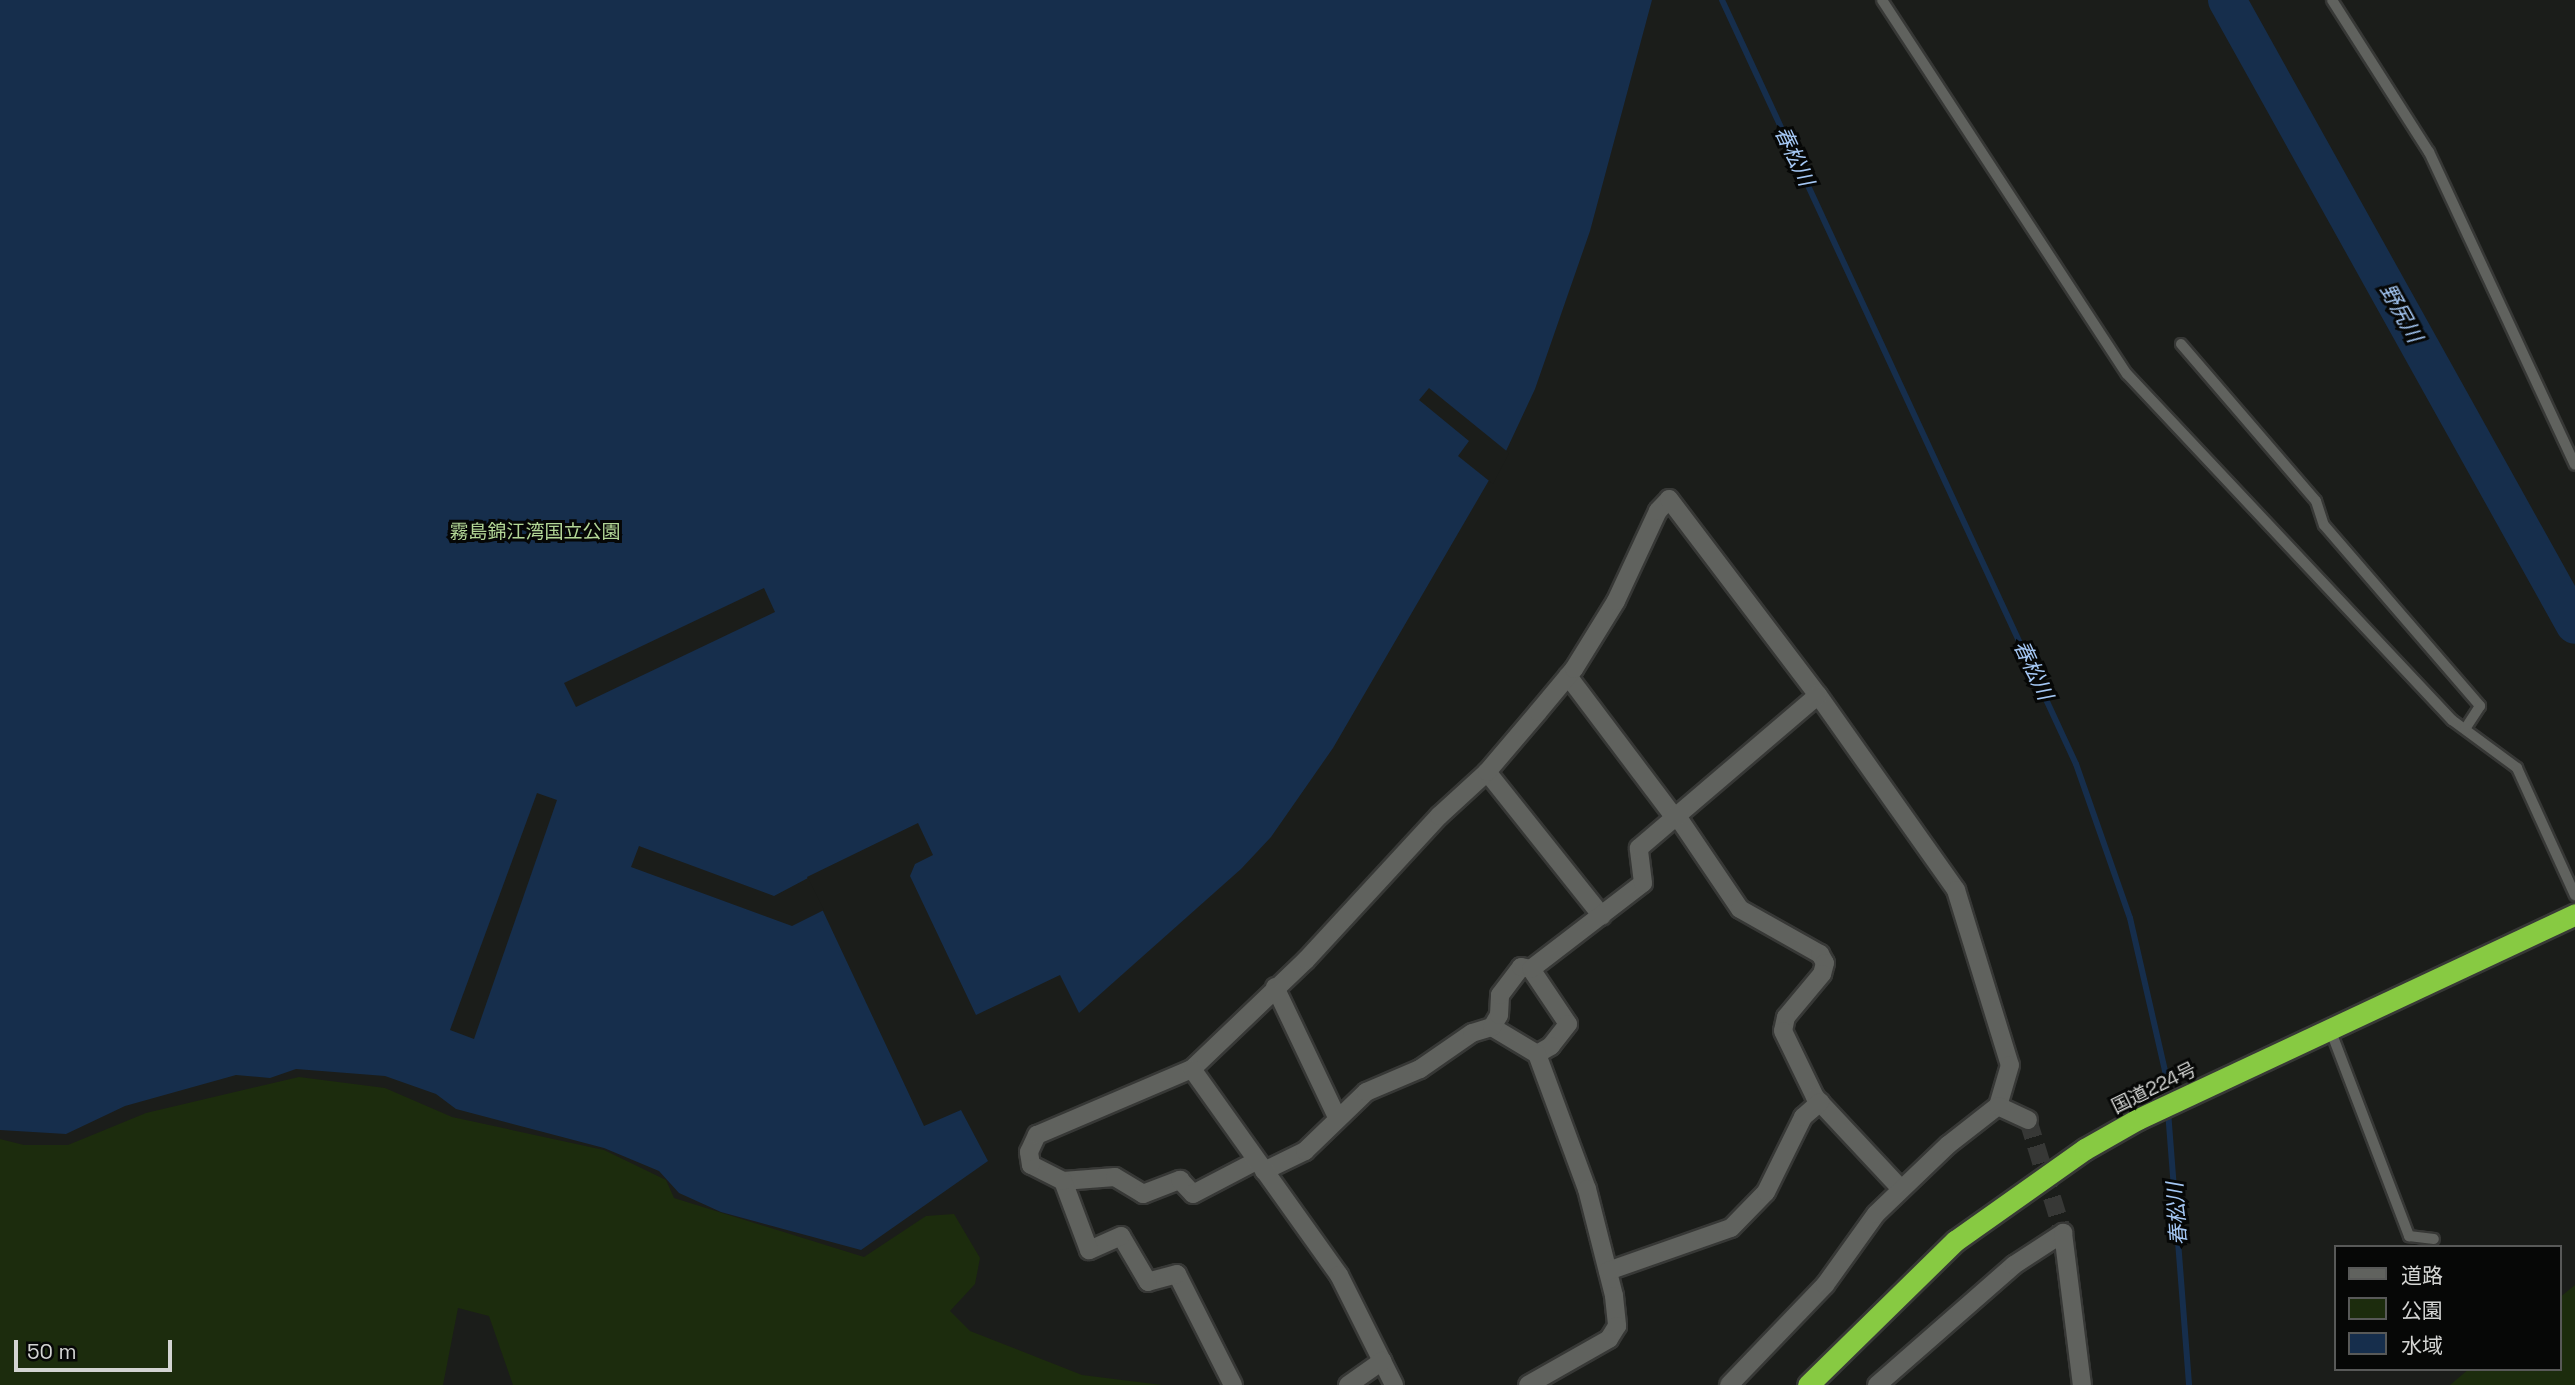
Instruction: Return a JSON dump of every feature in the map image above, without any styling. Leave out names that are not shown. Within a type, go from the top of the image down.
[{"type":"highway","name":"国道224号","points":[[1808,1385],[1955,1241],[2034,1183],[2138,1119],[2575,914]]},
{"type":"street","points":[[1537,1054],[1551,1046],[1568,1024],[1531,969],[1521,967],[1500,995],[1499,1015],[1492,1027],[1472,1033],[1419,1069],[1366,1092],[1305,1151],[1260,1166],[1193,1195],[1180,1180],[1143,1194],[1115,1177],[1063,1181],[1031,1165],[1029,1152],[1037,1135],[1192,1069],[1358,906],[1459,796],[1487,772],[1568,677],[1616,601],[1658,511],[1669,499],[1818,695],[1956,890],[2010,1065],[1998,1106],[1901,1189],[1876,1214],[1825,1285],[1729,1385]]},
{"type":"street","points":[[1568,677],[1676,817],[1740,909],[1820,954],[1825,963],[1822,974],[1786,1017],[1783,1031],[1820,1102],[1901,1189]]},
{"type":"street","points":[[1531,969],[1643,883],[1639,848],[1818,695]]},
{"type":"street","points":[[1487,772],[1602,916]]},
{"type":"street","points":[[1275,987],[1338,1119]]},
{"type":"street","points":[[1492,1027],[1537,1054],[1587,1189],[1608,1270],[1616,1326],[1609,1339],[1558,1379],[1528,1385]]},
{"type":"street","points":[[1192,1069],[1339,1275],[1394,1385]]},
{"type":"street","points":[[1608,1270],[1731,1228],[1766,1192],[1803,1117],[1820,1102]]},
{"type":"street","points":[[1998,1106],[2028,1120]]},
{"type":"street","points":[[1063,1181],[1089,1250],[1121,1236],[1148,1282],[1177,1273],[1233,1385]]},
{"type":"street","points":[[1877,1385],[1966,1304],[2063,1233],[2082,1385]]},
{"type":"street","points":[[1348,1385],[1382,1361]]},
{"type":"lane","points":[[1882,0],[2127,374],[2465,729],[2517,768],[2575,895]]},
{"type":"lane","points":[[2332,0],[2429,152],[2575,465]]},
{"type":"lane","points":[[2181,344],[2316,501],[2324,525],[2480,706],[2465,729]]},
{"type":"lane","points":[[2330,1029],[2409,1236],[2434,1239]]},
{"type":"green space","points":[[299,1077],[385,1088],[452,1117],[604,1150],[666,1180],[674,1198],[864,1257],[926,1216],[954,1214],[980,1258],[975,1284],[950,1311],[970,1331],[1082,1375],[1162,1385],[513,1385],[489,1316],[458,1308],[443,1385],[0,1385],[0,1139],[24,1145],[68,1145],[146,1113]]},
{"type":"green space","points":[[2575,1285],[2575,1385],[2450,1385],[2467,1371],[2561,1371],[2561,1296]]},
{"type":"water","name":"霧島錦江湾国立公園","points":[[0,0],[1652,0],[1590,231],[1535,389],[1506,451],[1333,748],[1271,837],[1241,869],[1079,1013],[1060,975],[976,1015],[910,876],[915,864],[933,855],[918,823],[807,877],[924,1126],[961,1110],[988,1161],[861,1250],[721,1212],[679,1193],[659,1171],[604,1148],[456,1109],[436,1094],[385,1076],[296,1069],[270,1078],[236,1075],[125,1106],[66,1134],[0,1130]]},
{"type":"pier","points":[[1429,388],[1509,453],[1493,484],[1458,456],[1469,441],[1419,400]]},
{"type":"pier","points":[[764,588],[775,612],[576,707],[564,683]]},
{"type":"pier","points":[[537,793],[557,800],[474,1039],[450,1030]]},
{"type":"pier","points":[[639,846],[774,896],[808,878],[824,910],[792,926],[631,867]]},
{"type":"waterway","name":"春松川","points":[[1722,0],[2076,764],[2130,918],[2166,1075],[2167,1100]]},
{"type":"waterway","name":"野尻川","points":[[2227,0],[2575,625]]},
{"type":"waterway","name":"春松川","points":[[2168,1111],[2189,1385]]},
{"type":"tunnel","points":[[2028,1120],[2063,1233]]}]
